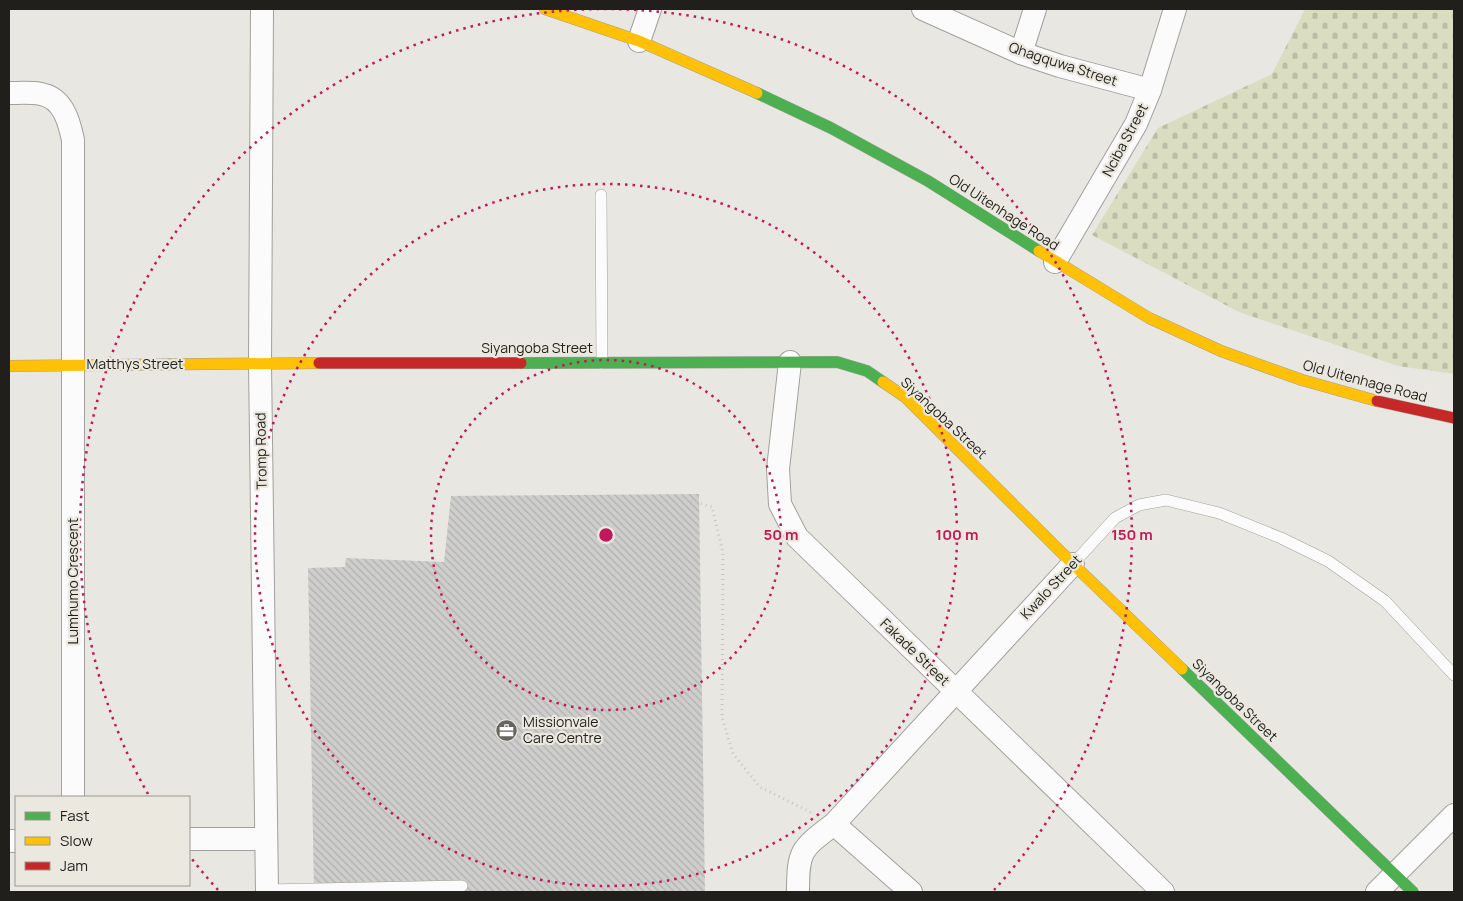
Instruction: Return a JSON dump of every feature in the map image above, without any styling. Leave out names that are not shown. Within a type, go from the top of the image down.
[{"type":"street","name":"Tromp Road","points":[[262,9],[260,363],[267,891]]},
{"type":"street","name":"Old Uitenhage Road","points":[[545,9],[640,41],[725,78],[831,128],[928,181],[1055,262],[1149,318],[1221,351],[1302,380],[1371,400],[1454,418]]},
{"type":"street","points":[[640,41],[650,9]]},
{"type":"street","name":"Qhagquwa Street","points":[[923,9],[1021,53],[1060,66],[1150,90]]},
{"type":"street","points":[[1021,53],[1035,9]]},
{"type":"street","name":"Nciba Street","points":[[1055,262],[1136,124],[1150,90],[1175,9]]},
{"type":"street","name":"Lumhumo Crescent","points":[[9,93],[41,94],[52,98],[61,107],[70,122],[73,140],[73,796]]},
{"type":"street","name":"Fakade Street","points":[[790,362],[778,469],[780,504],[797,537],[1163,892]]},
{"type":"street","name":"Siyangoba Street","points":[[260,363],[837,362],[867,371],[905,397],[1073,564],[1413,892]]},
{"type":"street","name":"Matthys Street","points":[[9,366],[260,363]]},
{"type":"street","name":"Kwalo Street","points":[[798,892],[798,868],[801,856],[810,843],[834,824],[1073,564]]},
{"type":"street","points":[[1377,892],[1454,815]]},
{"type":"street","points":[[834,824],[911,892]]},
{"type":"street","points":[[190,839],[266,839]]},
{"type":"lane","points":[[601,195],[602,363]]},
{"type":"lane","name":"Kwalo Street","points":[[1073,564],[1115,518],[1140,505],[1166,500],[1219,513],[1281,538],[1328,561],[1385,600],[1454,675]]},
{"type":"lane","points":[[267,891],[462,886]]},
{"type":"path","points":[[682,497],[712,508],[723,553],[722,718],[733,754],[760,787],[834,824]]},
{"type":"green space","points":[[1305,9],[1454,9],[1454,374],[1398,366],[1239,312],[1092,235],[1158,128],[1272,74]]},
{"type":"building","name":"Missionvale Care Centre","points":[[699,494],[705,892],[314,892],[308,568],[345,567],[346,558],[444,562],[451,496]]},
{"type":"traffic: fast","points":[[757,93],[831,128],[928,181],[1039,251]]},
{"type":"traffic: fast","points":[[521,363],[837,362],[867,371],[883,382]]},
{"type":"traffic: fast","points":[[1182,669],[1413,892]]},
{"type":"traffic: slow","points":[[545,9],[639,41],[757,93]]},
{"type":"traffic: slow","points":[[1039,251],[1149,318],[1221,351],[1302,380],[1377,401]]},
{"type":"traffic: slow","points":[[9,366],[319,363]]},
{"type":"traffic: slow","points":[[883,382],[905,397],[1182,669]]},
{"type":"traffic: jam","points":[[319,363],[521,363]]},
{"type":"traffic: jam","points":[[1377,401],[1454,418]]},
{"type":"place","name":"Missionvale Care Centre","points":[[507,730]]}]
